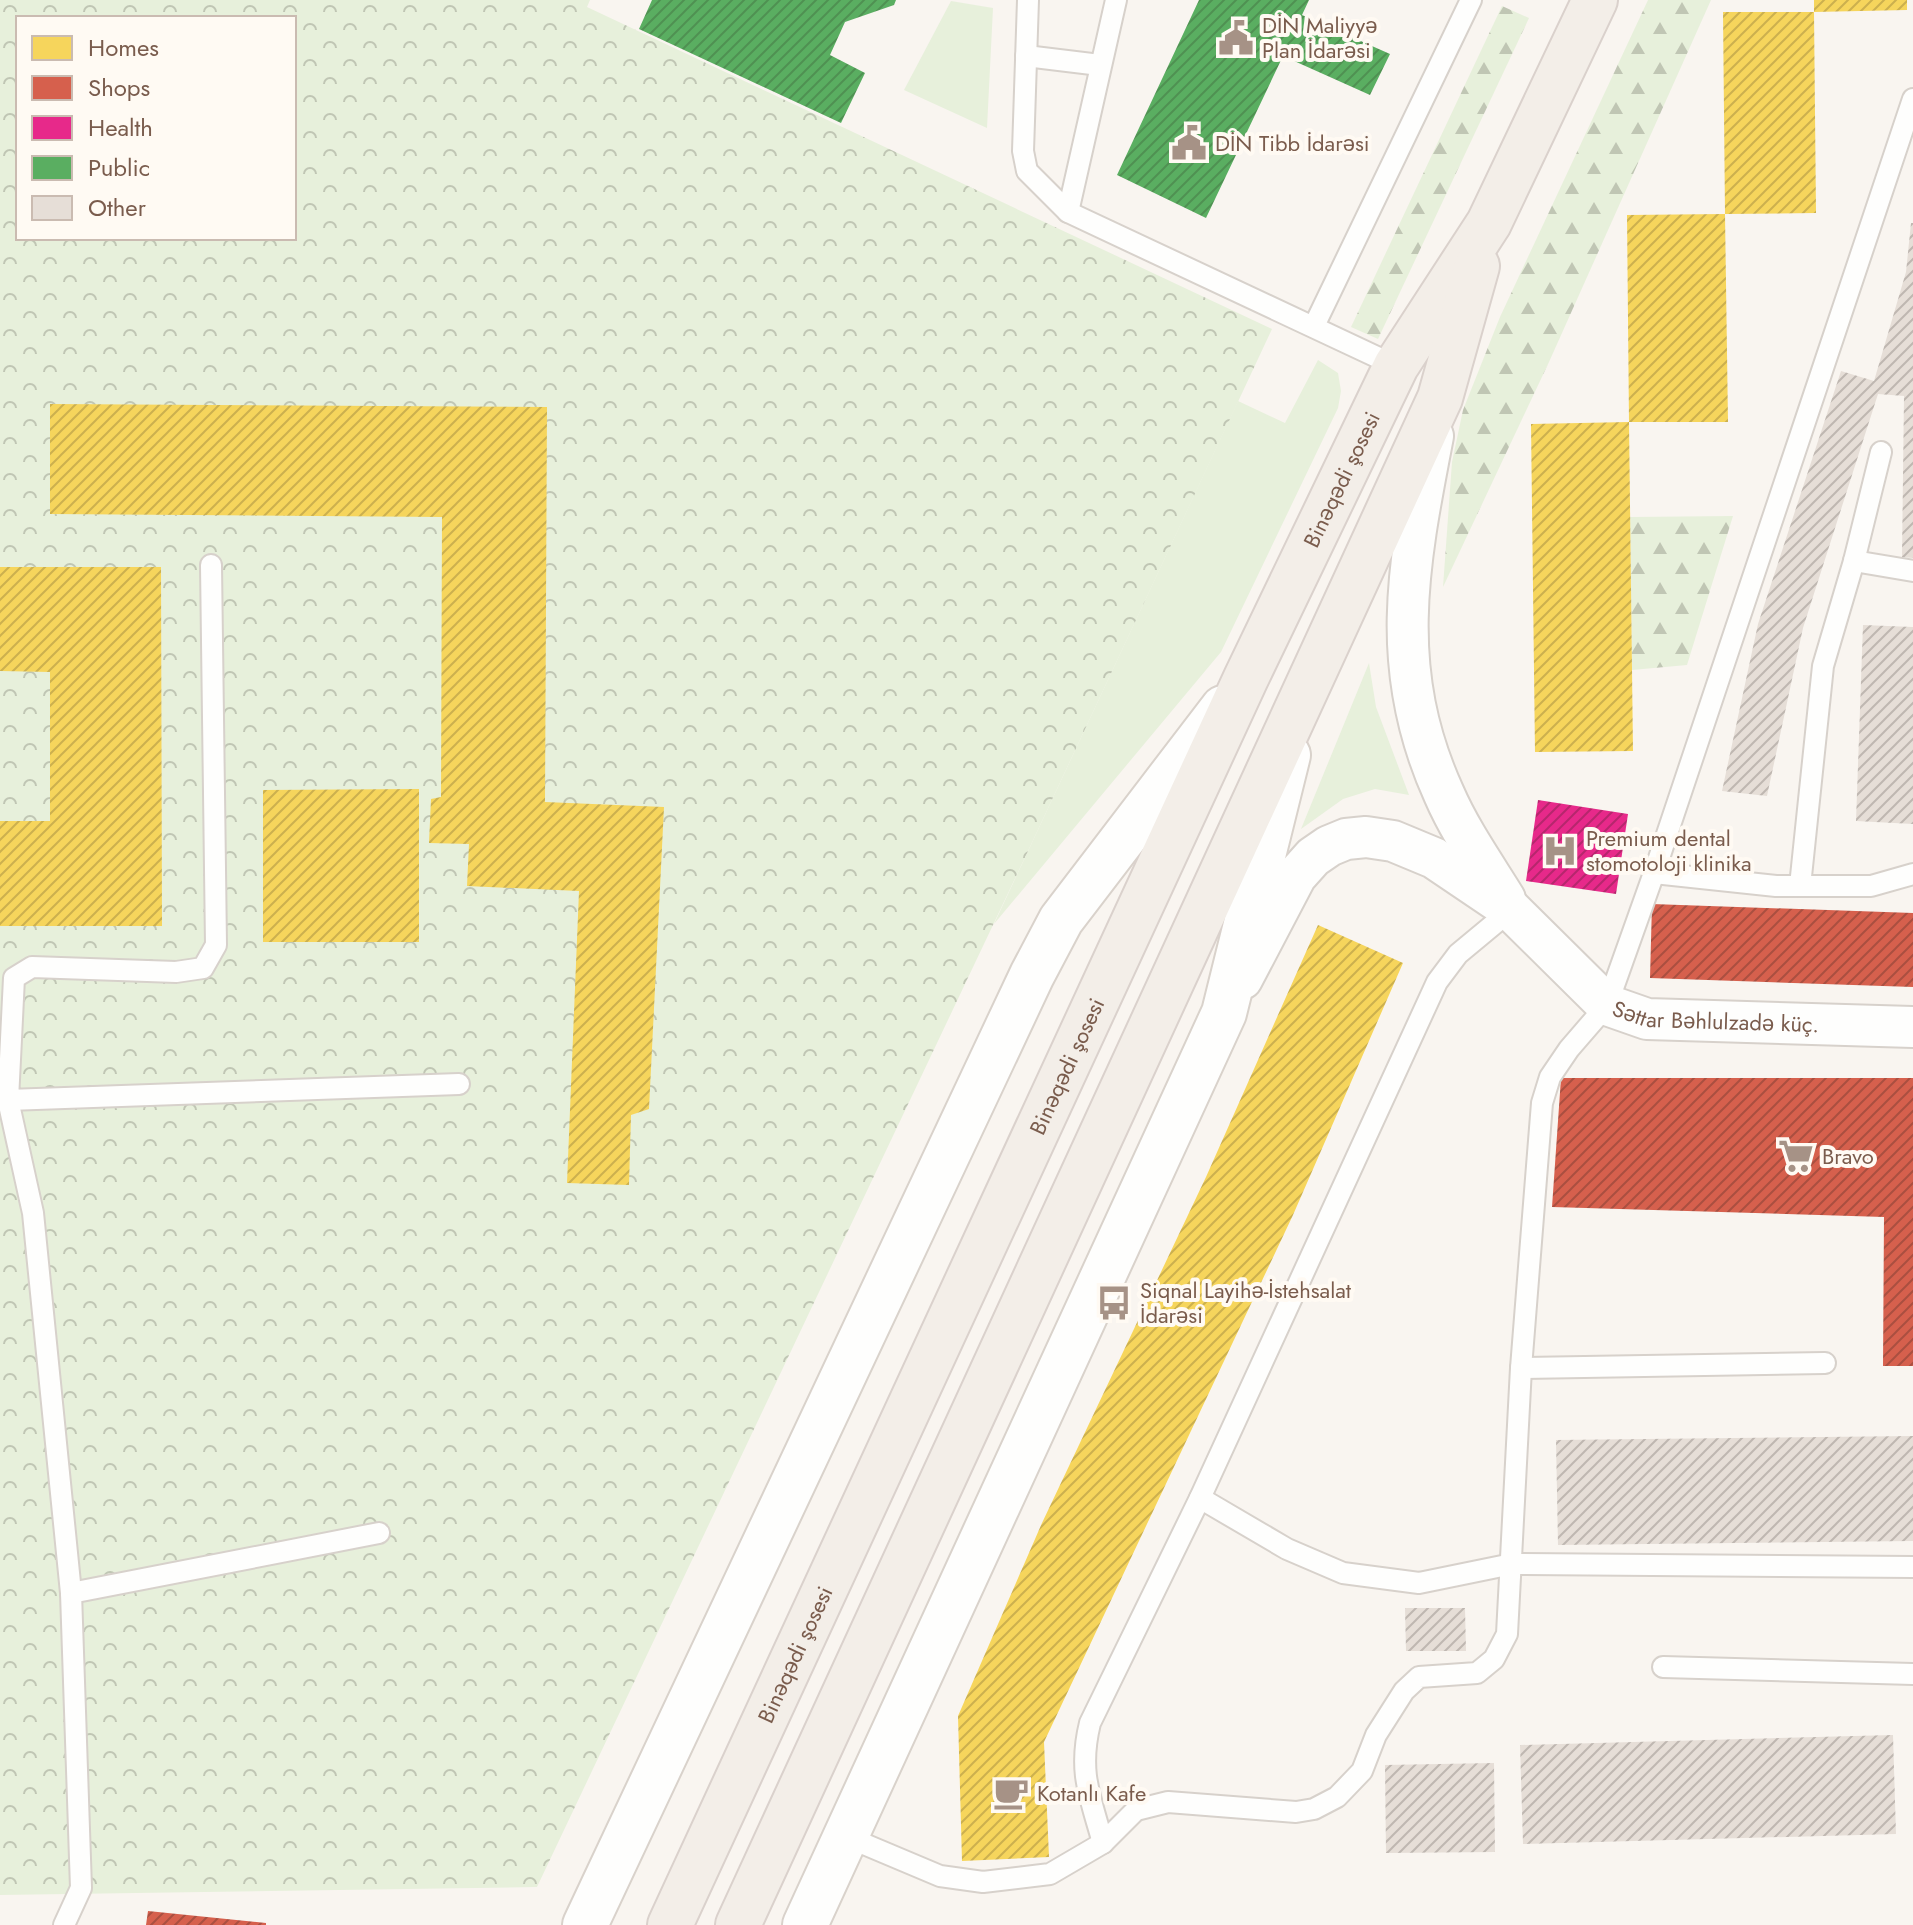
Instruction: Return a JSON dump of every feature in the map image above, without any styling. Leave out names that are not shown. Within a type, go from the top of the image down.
[{"type":"main road","name":"Binəqədi şosesi","points":[[670,1925],[1246,678],[1396,366],[1489,223],[1595,0]]},
{"type":"main road","name":"Binəqədi şosesi","points":[[738,1925],[1440,398],[1489,223]]},
{"type":"main road","points":[[585,1925],[1039,961],[1061,920],[1246,678]]},
{"type":"main road","points":[[805,1925],[1224,1013],[1300,707]]},
{"type":"street","points":[[1440,398],[1414,532],[1406,608],[1411,695],[1443,793],[1465,836],[1511,910]]},
{"type":"street","points":[[1224,1013],[1296,876],[1321,851],[1346,839],[1366,837],[1393,841],[1434,858],[1511,910]]},
{"type":"street","name":"Səttar Bəhlulzadə küç.","points":[[1511,910],[1607,1005],[1647,1019],[1913,1027]]},
{"type":"lane","points":[[1028,0],[1023,151],[1027,171],[1068,212],[1396,366]]},
{"type":"lane","points":[[1068,212],[1116,0]]},
{"type":"lane","points":[[1314,326],[1471,0]]},
{"type":"lane","points":[[1026,56],[1100,65]]},
{"type":"lane","points":[[845,1836],[940,1876],[983,1882],[1050,1874],[1103,1843],[1136,1810],[1168,1802],[1296,1812],[1314,1809],[1337,1797],[1362,1771],[1376,1735],[1404,1691],[1419,1677],[1477,1673],[1494,1659],[1507,1634],[1521,1368],[1542,1103],[1550,1077],[1569,1049],[1607,1005],[1913,99]]},
{"type":"lane","points":[[1800,886],[1823,666],[1854,561],[1881,452]]},
{"type":"lane","points":[[1854,561],[1913,571]]},
{"type":"lane","points":[[64,1925],[81,1888],[71,1593],[33,1213],[4,1100],[14,978],[32,967],[176,972],[203,968],[216,945],[211,565]]},
{"type":"lane","points":[[1654,873],[1800,886],[1871,886],[1913,874]]},
{"type":"lane","points":[[1103,1843],[1083,1770],[1090,1723],[1200,1498],[1437,982],[1458,954],[1511,910]]},
{"type":"lane","points":[[4,1100],[459,1084]]},
{"type":"lane","points":[[1521,1368],[1825,1363]]},
{"type":"lane","points":[[1200,1498],[1287,1549],[1343,1573],[1419,1583],[1512,1564],[1913,1567]]},
{"type":"lane","points":[[71,1593],[379,1533]]},
{"type":"lane","points":[[1663,1667],[1913,1674]]},
{"type":"green space","points":[[0,0],[590,0],[587,7],[1272,329],[537,1887],[0,1895]]},
{"type":"green space","points":[[1648,0],[1711,0],[1549,362],[1443,587],[1452,462],[1463,410],[1500,317]]},
{"type":"green space","points":[[951,1],[993,8],[987,128],[904,90]]},
{"type":"green space","points":[[1502,6],[1529,18],[1378,339],[1351,327]]},
{"type":"green space","points":[[1318,360],[1338,373],[1341,391],[1338,408],[1221,652],[994,924],[1238,401],[1285,423]]},
{"type":"green space","points":[[1733,516],[1687,665],[1632,670],[1630,517]]},
{"type":"green space","points":[[1369,663],[1376,707],[1409,795],[1375,789],[1343,799],[1301,829]]},
{"type":"building: Homes","points":[[1814,0],[1907,0],[1907,10],[1814,12]]},
{"type":"building: Homes","points":[[1723,12],[1814,12],[1816,213],[1725,214]]},
{"type":"building: Homes","points":[[1725,214],[1728,422],[1629,422],[1627,215]]},
{"type":"building: Homes","points":[[50,404],[547,407],[545,802],[664,807],[649,1109],[631,1115],[629,1185],[567,1183],[579,891],[467,886],[469,844],[429,843],[431,799],[441,797],[442,517],[50,514]]},
{"type":"building: Homes","points":[[1629,422],[1633,751],[1535,752],[1531,424]]},
{"type":"building: Homes","points":[[0,567],[161,567],[162,926],[0,926],[0,821],[50,821],[50,672],[0,671]]},
{"type":"building: Homes","points":[[419,789],[419,942],[263,942],[263,790]]},
{"type":"building: Homes","points":[[1318,925],[1403,963],[1293,1215],[1044,1742],[1049,1857],[962,1861],[958,1716],[1042,1523],[1206,1177]]},
{"type":"building: Shops","points":[[1652,904],[1913,913],[1913,987],[1650,978]]},
{"type":"building: Shops","points":[[1561,1078],[1913,1078],[1913,1366],[1883,1366],[1884,1217],[1552,1207]]},
{"type":"building: Shops","points":[[148,1911],[266,1923],[266,1925],[146,1925]]},
{"type":"building: Health","points":[[1538,800],[1628,814],[1616,894],[1526,881]]},
{"type":"building: Public","points":[[652,0],[896,0],[894,5],[845,22],[830,55],[865,73],[841,123],[639,29]]},
{"type":"building: Public","points":[[1199,0],[1309,0],[1302,15],[1390,54],[1370,95],[1283,56],[1206,218],[1117,175]]},
{"type":"building: Other","points":[[1911,223],[1913,558],[1902,557],[1904,396],[1878,394],[1803,628],[1767,796],[1722,791],[1758,624],[1841,371],[1874,381],[1906,272]]},
{"type":"building: Other","points":[[1863,625],[1913,627],[1913,824],[1856,821]]},
{"type":"building: Other","points":[[1913,1436],[1913,1541],[1558,1545],[1556,1440]]},
{"type":"building: Other","points":[[1405,1608],[1465,1608],[1466,1651],[1406,1651]]},
{"type":"building: Other","points":[[1893,1735],[1896,1834],[1523,1844],[1520,1745]]},
{"type":"building: Other","points":[[1494,1763],[1495,1852],[1386,1853],[1385,1765]]},
{"type":"place","name":"DİN Maliyyə Plan İdarəsi","points":[[1236,38]]},
{"type":"place","name":"DİN Tibb İdarəsi","points":[[1189,143]]},
{"type":"place","name":"Premium dental stomotoloji klinika","points":[[1560,851]]},
{"type":"place","name":"Bravo","points":[[1796,1156]]},
{"type":"place","name":"Siqnal Layihə-İstehsalat İdarəsi","points":[[1114,1303]]},
{"type":"place","name":"Kotanlı Kafe","points":[[1011,1793]]}]
